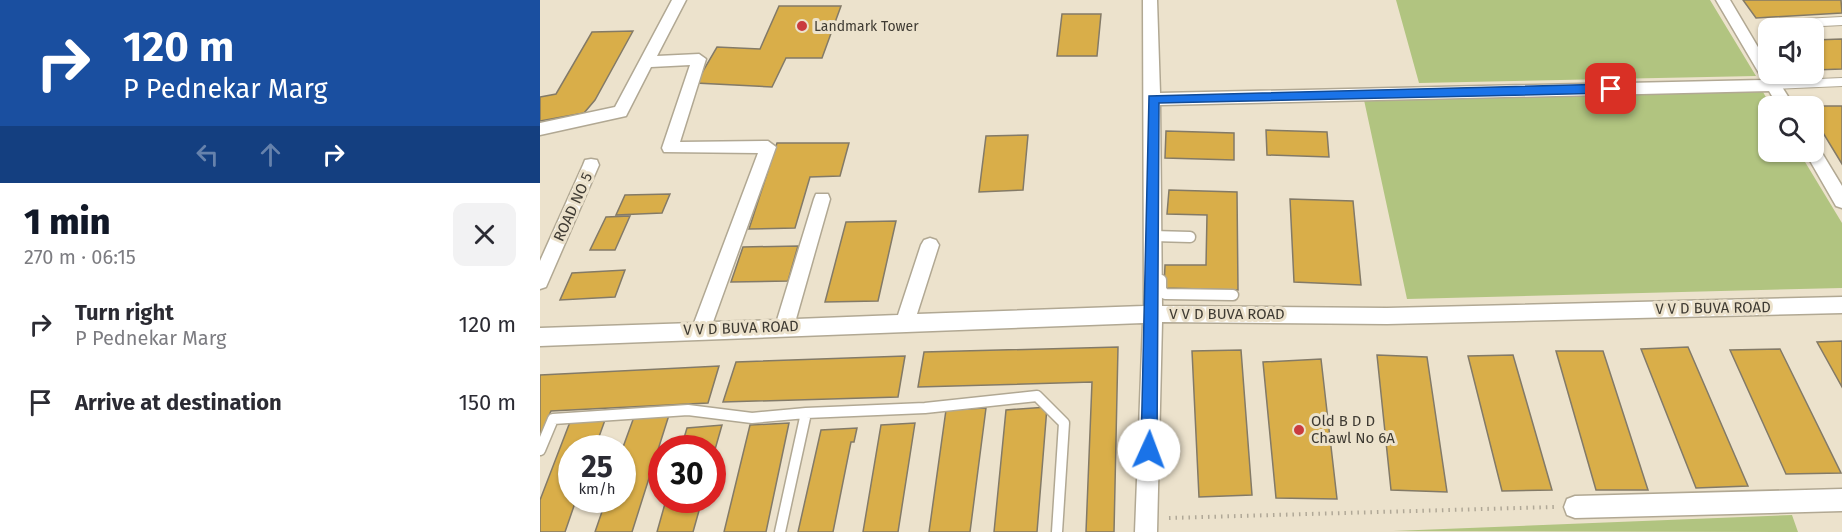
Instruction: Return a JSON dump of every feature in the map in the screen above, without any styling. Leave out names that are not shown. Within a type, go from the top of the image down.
[{"type":"street","points":[[540,129],[620,112],[679,0]]},
{"type":"street","points":[[1147,525],[1157,236],[1150,0]]},
{"type":"street","points":[[1723,0],[1780,96]]},
{"type":"street","points":[[648,62],[699,59],[670,148],[768,147],[701,329]]},
{"type":"street","points":[[1153,99],[1774,85]]},
{"type":"street","points":[[1819,162],[1842,201]]},
{"type":"street","name":"ROAD NO 5","points":[[540,281],[591,165]]},
{"type":"street","points":[[785,326],[822,199]]},
{"type":"street","points":[[905,322],[930,245]]},
{"type":"street","name":"V V D BUVA ROAD","points":[[540,337],[701,329],[1153,314],[1387,316],[1842,304]]},
{"type":"street","points":[[1575,507],[1842,500]]},
{"type":"lane","points":[[1824,22],[1842,21]]},
{"type":"lane","points":[[1774,85],[1842,82]]},
{"type":"lane","points":[[1160,192],[1157,236],[1162,293],[1233,295]]},
{"type":"lane","points":[[1157,236],[1190,237]]},
{"type":"lane","points":[[540,450],[553,419],[688,410],[752,418],[807,413],[925,408],[1038,396],[1064,423],[1057,532]]},
{"type":"lane","points":[[780,532],[807,413]]},
{"type":"path","points":[[1147,525],[1575,507]]},
{"type":"green space","points":[[1396,0],[1710,0],[1756,76],[1419,83]]},
{"type":"green space","points":[[1763,92],[1765,96],[1758,96],[1758,162],[1805,162],[1842,223],[1842,288],[1407,299],[1364,100]]},
{"type":"green space","points":[[1792,515],[1798,532],[1393,531]]},
{"type":"building","points":[[1743,0],[1841,0],[1842,13],[1756,18]]},
{"type":"building","name":"Landmark Tower","points":[[779,6],[841,6],[822,58],[786,58],[772,87],[696,83],[717,47],[760,49]]},
{"type":"building","points":[[1062,14],[1101,14],[1097,56],[1057,56]]},
{"type":"building","points":[[633,31],[595,100],[584,113],[540,121],[540,97],[556,94],[592,32]]},
{"type":"building","points":[[1842,39],[1842,69],[1824,70],[1824,40]]},
{"type":"building","points":[[1824,106],[1842,106],[1842,164],[1824,134]]},
{"type":"building","points":[[1266,130],[1327,132],[1329,157],[1267,155]]},
{"type":"building","points":[[1166,131],[1234,133],[1234,160],[1165,158]]},
{"type":"building","points":[[1028,135],[1023,190],[979,192],[986,136]]},
{"type":"building","points":[[777,143],[849,143],[840,176],[810,177],[795,228],[749,229]]},
{"type":"building","points":[[1169,190],[1237,192],[1238,290],[1164,288],[1165,265],[1206,265],[1207,215],[1167,214]]},
{"type":"building","points":[[670,194],[662,213],[616,215],[625,195]]},
{"type":"building","points":[[1290,199],[1353,201],[1361,285],[1294,282]]},
{"type":"building","points":[[630,216],[615,250],[590,250],[606,217]]},
{"type":"building","points":[[896,221],[878,301],[825,302],[846,222]]},
{"type":"building","points":[[798,246],[788,281],[731,282],[743,247]]},
{"type":"building","points":[[625,270],[615,297],[560,300],[572,273]]},
{"type":"building","points":[[1842,341],[1842,387],[1817,342]]},
{"type":"building","points":[[1118,347],[1114,532],[1086,532],[1092,382],[918,387],[924,352]]},
{"type":"building","points":[[1688,347],[1748,486],[1696,488],[1641,349]]},
{"type":"building","points":[[1780,349],[1841,473],[1786,474],[1730,350]]},
{"type":"building","points":[[1241,350],[1252,495],[1199,497],[1192,351]]},
{"type":"building","points":[[1556,351],[1603,351],[1648,490],[1596,490]]},
{"type":"building","points":[[1377,355],[1427,357],[1447,492],[1391,490]]},
{"type":"building","points":[[1513,355],[1552,490],[1502,491],[1468,356]]},
{"type":"building","points":[[905,356],[898,397],[723,402],[736,362]]},
{"type":"building","name":"Old B D D Chawl No 6A","points":[[1321,359],[1337,499],[1276,498],[1263,362]]},
{"type":"building","points":[[719,366],[708,403],[551,411],[540,437],[540,375]]},
{"type":"building","points":[[1047,407],[1037,532],[994,532],[1006,410]]},
{"type":"building","points":[[986,408],[970,532],[929,532],[946,410]]},
{"type":"building","points":[[669,415],[663,435],[648,435],[648,481],[632,532],[595,532],[602,513],[636,513],[636,435],[627,435],[634,417]]},
{"type":"building","points":[[605,420],[600,435],[565,435],[570,422]]},
{"type":"building","points":[[789,423],[766,532],[724,532],[750,425]]},
{"type":"building","points":[[915,423],[898,532],[863,532],[881,425]]},
{"type":"building","points":[[722,425],[719,435],[685,435],[687,428]]},
{"type":"building","points":[[857,428],[854,442],[851,442],[833,532],[798,532],[821,430]]},
{"type":"building","points":[[558,453],[558,513],[572,513],[565,532],[540,532],[540,500]]},
{"type":"building","points":[[662,513],[698,513],[693,532],[657,532]]},
{"type":"place","name":"Landmark Tower","points":[[802,26]]},
{"type":"place","name":"Old B D D Chawl No 6A","points":[[1299,430]]},
{"type":"route","points":[[1149,450],[1153,314],[1153,99],[1344,93],[1611,89]]}]
